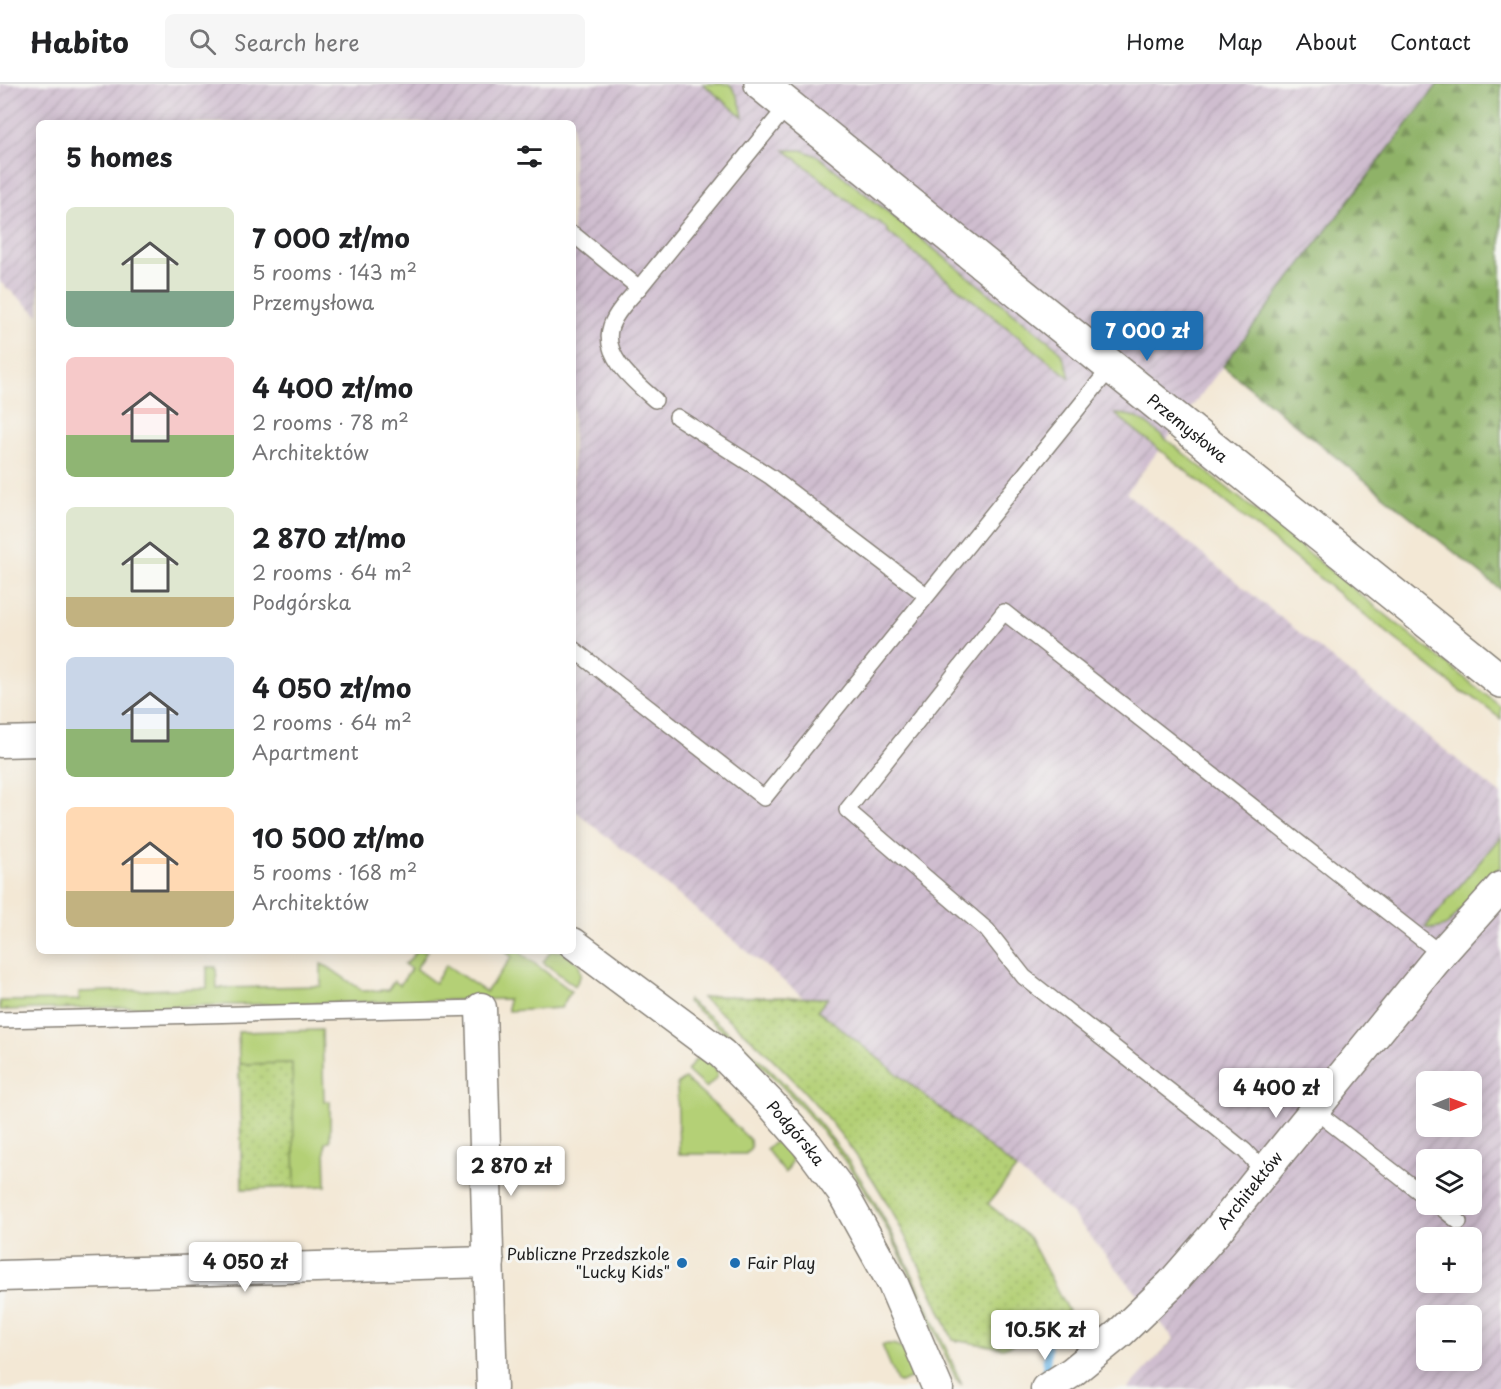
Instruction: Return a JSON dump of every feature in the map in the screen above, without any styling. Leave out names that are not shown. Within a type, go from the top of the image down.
[{"type":"street","name":"Przemysłowa","points":[[761,84],[1501,681]]},
{"type":"street","points":[[0,742],[36,741]]},
{"type":"street","name":"Architektów","points":[[1058,1383],[1120,1333],[1171,1284],[1217,1232],[1441,954],[1501,887]]},
{"type":"street","name":"Podgórska","points":[[576,945],[722,1054],[808,1146],[842,1191],[893,1284],[938,1389]]},
{"type":"street","points":[[481,1008],[492,1389]]},
{"type":"street","points":[[0,1276],[489,1262]]},
{"type":"lane","points":[[655,400],[624,371],[611,350],[609,338],[611,326],[617,315],[788,105]]},
{"type":"lane","points":[[576,236],[639,288]]},
{"type":"lane","points":[[576,651],[764,798],[1112,366]]},
{"type":"lane","points":[[677,417],[771,477],[927,595]]},
{"type":"lane","points":[[1264,1172],[1245,1150],[1024,977],[987,930],[847,810],[1004,612],[1441,954]]},
{"type":"lane","points":[[0,1020],[481,1008]]},
{"type":"lane","points":[[1314,1110],[1416,1189]]},
{"type":"lane","points":[[1450,1215],[1459,1222]]},
{"type":"shaded area","points":[[0,84],[1438,84],[1126,493],[1501,795],[1501,1389],[1128,1389],[1174,1339],[1072,1214],[818,1010],[827,998],[803,997],[576,811],[576,120],[36,120],[36,312],[0,282]]},
{"type":"green space","points":[[703,84],[729,84],[739,99],[743,117]]},
{"type":"green space","points":[[1438,84],[1501,84],[1501,590],[1223,366]]},
{"type":"green space","points":[[785,150],[802,150],[819,157],[1056,347],[1065,362],[1070,378],[889,233],[881,223],[870,218]]},
{"type":"green space","points":[[1115,414],[1131,416],[1147,424],[1501,707],[1501,719],[1471,696],[1459,690]]},
{"type":"green space","points":[[1501,836],[1501,866],[1448,924],[1443,927],[1425,928]]},
{"type":"green space","points":[[414,954],[425,954],[416,969],[435,983],[446,965],[486,992],[512,957],[508,954],[522,954],[571,991],[561,1008],[508,1011],[508,999],[0,1010],[0,1001],[79,1000],[79,992],[207,988],[207,967],[216,967],[217,988],[321,986],[321,964],[363,991],[388,990],[394,981],[400,985],[411,969],[404,964]]},
{"type":"green space","points":[[549,954],[567,954],[579,964],[581,975],[575,986],[543,962]]},
{"type":"green space","points":[[712,996],[828,998],[818,1010],[1016,1169],[988,1204],[1029,1237],[1068,1311],[1012,1345],[1003,1348],[953,1340],[901,1229],[863,1165],[814,1102],[787,1073],[702,998]]},
{"type":"green space","points":[[688,1000],[768,1067],[815,1118],[857,1174],[900,1248],[962,1385],[956,1379],[897,1248],[855,1176],[835,1148],[790,1095],[741,1047],[687,1002]]},
{"type":"green space","points":[[322,1030],[324,1101],[330,1101],[330,1141],[325,1142],[326,1186],[242,1189],[265,1152],[240,1096],[238,1032]]},
{"type":"green space","points":[[701,1058],[712,1065],[717,1073],[716,1078],[706,1088],[687,1071],[696,1059]]},
{"type":"green space","points":[[292,1063],[295,1187],[242,1189],[239,1064]]},
{"type":"green space","points":[[685,1079],[750,1140],[751,1147],[746,1154],[679,1154],[677,1084]]},
{"type":"green space","points":[[781,1139],[786,1141],[792,1149],[792,1159],[785,1173],[766,1149]]},
{"type":"green space","points":[[889,1344],[904,1350],[917,1375],[901,1383],[897,1381],[882,1345]]},
{"type":"waterway","points":[[1045,1381],[1049,1330]]},
{"type":"place","name":"Publiczne Przedszkole \"Lucky Kids\"","points":[[682,1263]]},
{"type":"place","name":"Fair Play","points":[[735,1263]]}]
